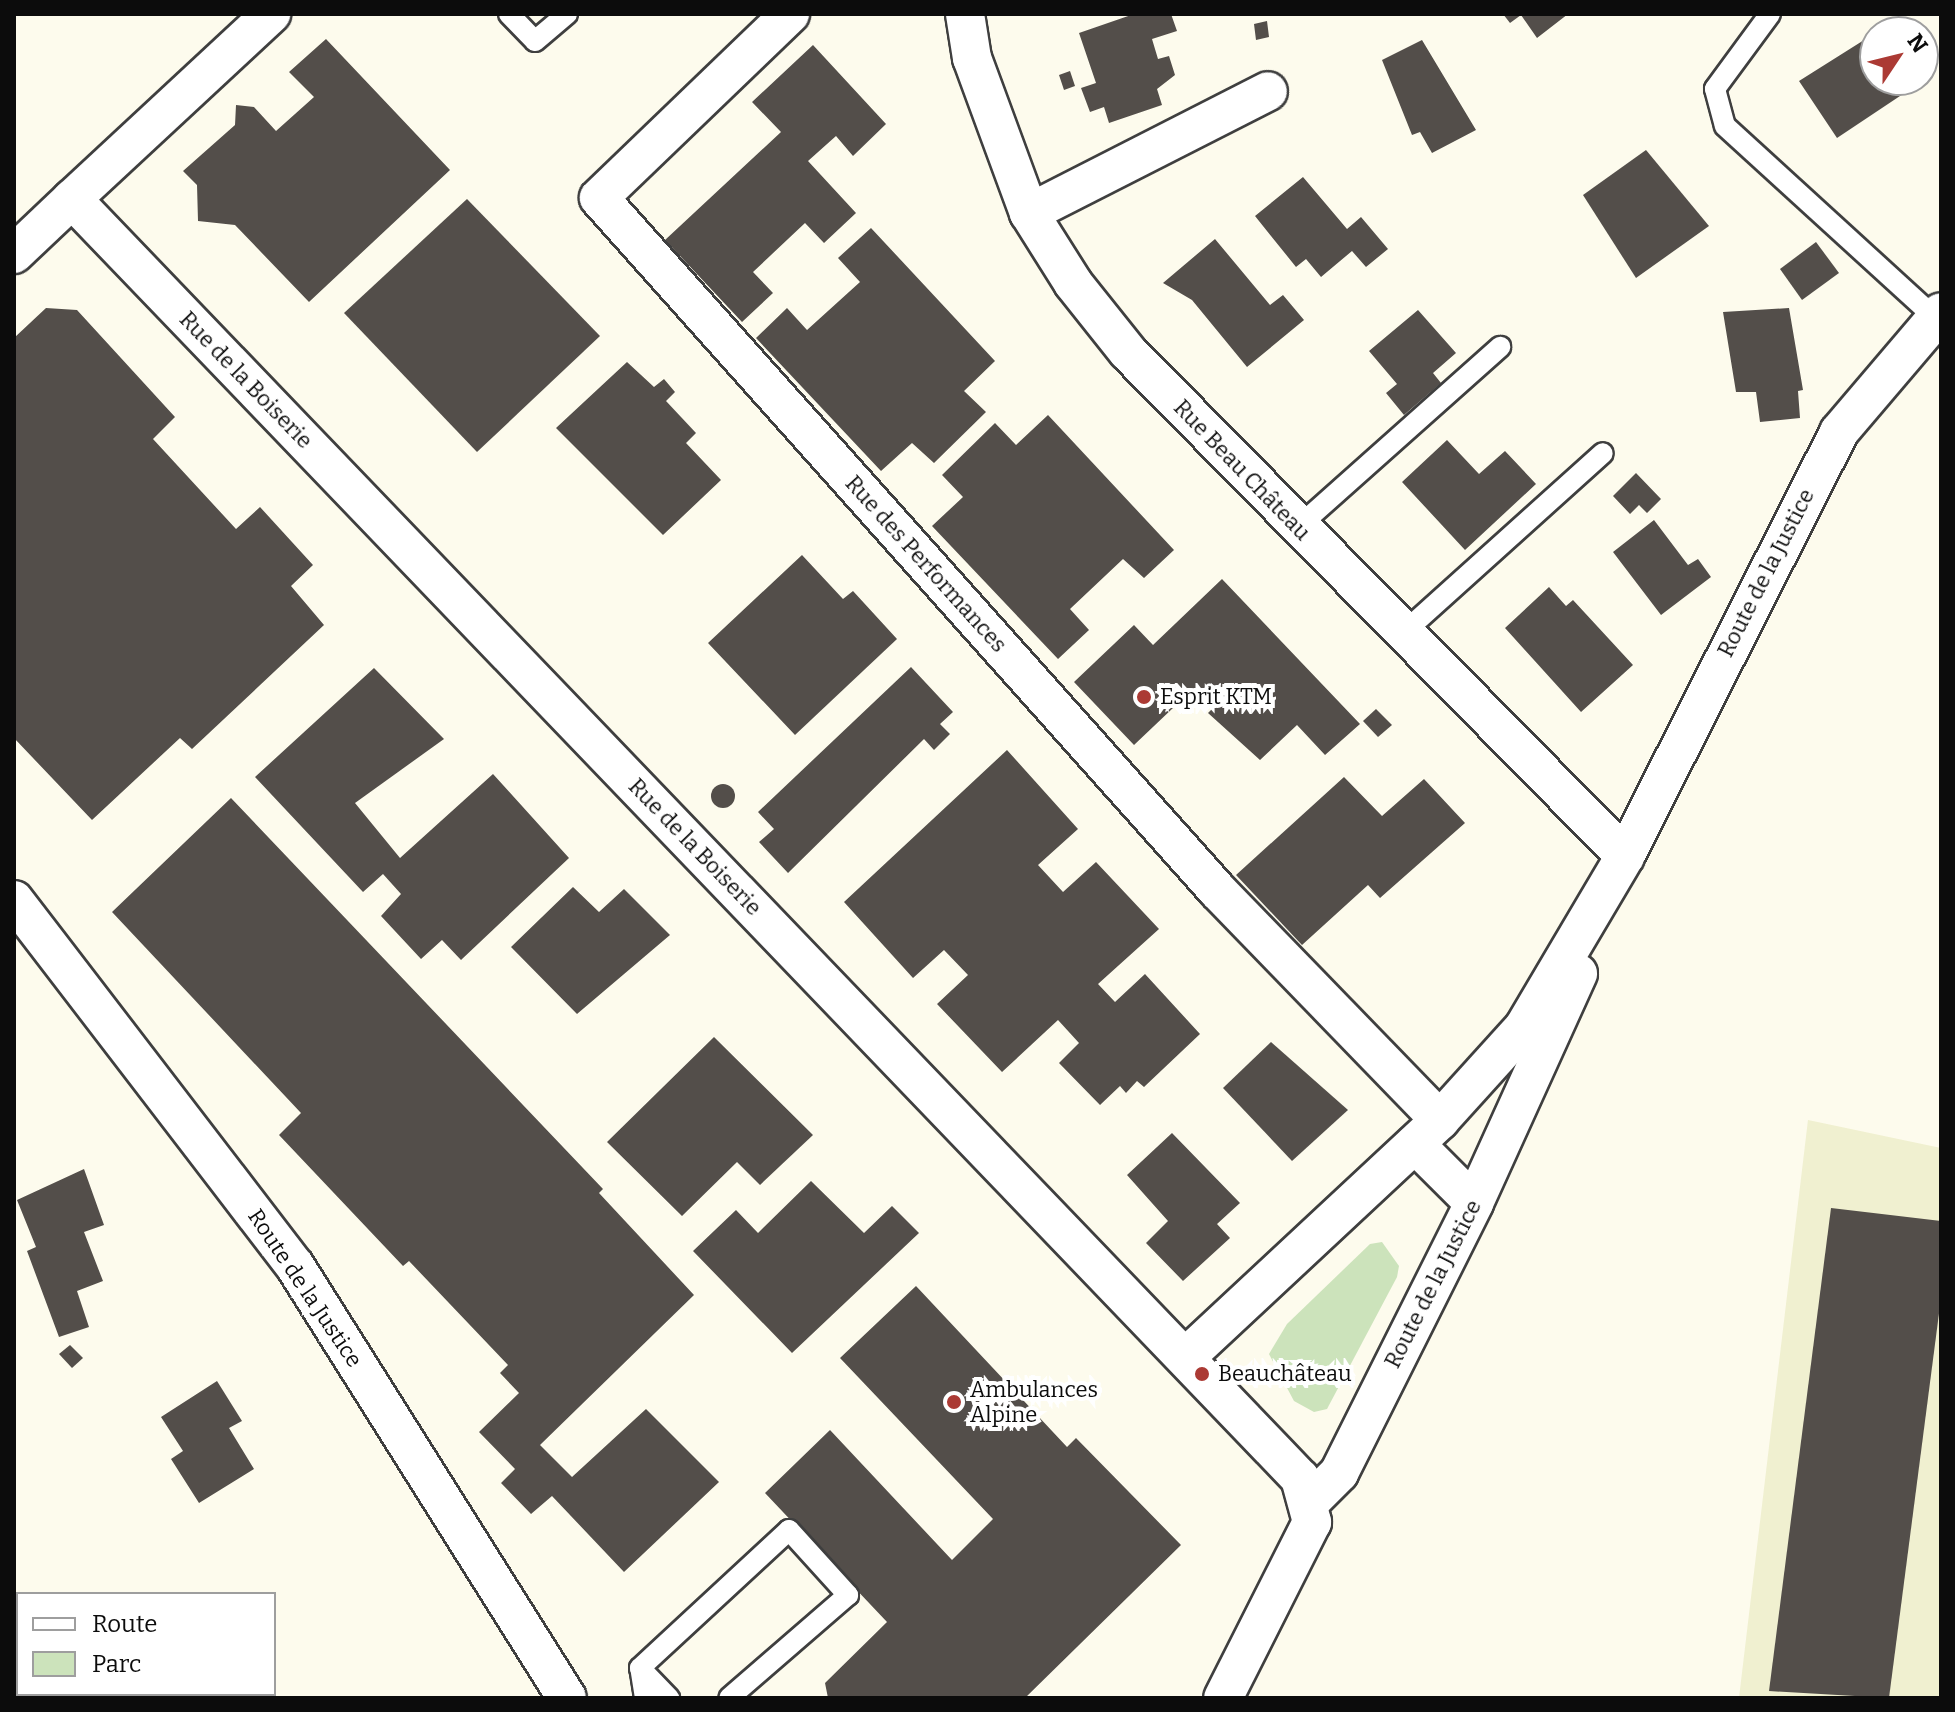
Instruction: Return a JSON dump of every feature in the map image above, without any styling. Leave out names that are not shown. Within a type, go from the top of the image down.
[{"type":"street","points":[[14,254],[271,14]]},
{"type":"street","name":"Rue des Performances","points":[[790,14],[599,198],[1208,879],[1427,1132],[1474,1203]]},
{"type":"street","name":"Rue Beau Château","points":[[965,14],[972,58],[1029,213],[1128,352],[1402,634],[1625,856]]},
{"type":"street","points":[[1029,213],[1268,91]]},
{"type":"street","name":"Rue de la Boiserie","points":[[72,199],[1186,1357],[1300,1478],[1311,1501]]},
{"type":"street","name":"Route de la Justice","points":[[1186,1357],[1427,1132],[1524,1027],[1625,856],[1839,432],[1938,315]]},
{"type":"street","name":"Route de la Justice","points":[[1311,1501],[1339,1473],[1474,1203],[1551,1042],[1625,856]]},
{"type":"street","name":"Route de la Justice","points":[[14,900],[295,1266],[567,1698]]},
{"type":"street","points":[[1223,1698],[1302,1549],[1311,1501]]},
{"type":"lane","points":[[509,14],[535,41],[567,14]]},
{"type":"lane","points":[[1770,14],[1715,89],[1725,126],[1938,315]]},
{"type":"lane","points":[[1298,527],[1500,347]]},
{"type":"lane","points":[[1402,634],[1603,453]]},
{"type":"lane","points":[[640,1668],[789,1530],[848,1595],[729,1698]]},
{"type":"lane","points":[[640,1668],[645,1698]]},
{"type":"lane","points":[[640,1668],[669,1698]]},
{"type":"green space","points":[[1808,1120],[1941,1148],[1941,1698],[1739,1698]]},
{"type":"green space","points":[[1382,1242],[1399,1266],[1397,1277],[1327,1409],[1314,1412],[1294,1401],[1269,1354],[1287,1324],[1370,1244]]},
{"type":"building","points":[[1134,14],[1171,14],[1177,31],[1152,39],[1158,59],[1169,56],[1175,75],[1157,89],[1162,105],[1109,123],[1104,107],[1090,112],[1081,88],[1096,83],[1079,33]]},
{"type":"building","points":[[1503,14],[1568,14],[1537,38],[1521,15],[1510,23]]},
{"type":"building","points":[[1267,21],[1269,37],[1256,40],[1254,24]]},
{"type":"building","points":[[326,39],[450,170],[309,302],[235,225],[198,221],[197,185],[183,171],[235,125],[236,105],[254,107],[276,131],[314,97],[289,72]]},
{"type":"building","points":[[1422,40],[1476,130],[1432,153],[1420,132],[1412,135],[1382,60]]},
{"type":"building","points":[[1859,43],[1859,96],[1900,96],[1837,138],[1799,81]]},
{"type":"building","points":[[813,45],[886,124],[853,156],[836,136],[808,161],[856,213],[824,243],[805,223],[753,272],[773,293],[742,322],[665,240],[781,132],[752,102]]},
{"type":"building","points":[[1070,71],[1075,86],[1064,90],[1059,75]]},
{"type":"building","points":[[1646,150],[1709,226],[1636,278],[1583,195]]},
{"type":"building","points":[[1303,177],[1347,229],[1361,217],[1388,249],[1366,267],[1352,251],[1321,277],[1306,259],[1296,267],[1255,216]]},
{"type":"building","points":[[467,199],[600,336],[477,452],[344,313]]},
{"type":"building","points":[[871,228],[995,361],[964,391],[986,412],[934,463],[912,443],[881,471],[756,338],[787,308],[807,330],[860,282],[838,258]]},
{"type":"building","points":[[1215,239],[1270,305],[1283,295],[1304,320],[1247,367],[1192,300],[1163,283]]},
{"type":"building","points":[[1816,242],[1839,273],[1802,300],[1780,269]]},
{"type":"building","points":[[46,308],[77,310],[175,417],[153,439],[236,529],[260,507],[313,565],[291,586],[324,625],[192,749],[180,738],[92,820],[14,738],[14,338]]},
{"type":"building","points":[[1789,308],[1803,390],[1798,391],[1800,418],[1760,422],[1756,392],[1736,392],[1723,312]]},
{"type":"building","points":[[1418,310],[1456,353],[1433,373],[1441,383],[1404,415],[1386,393],[1397,384],[1369,351]]},
{"type":"building","points":[[627,362],[654,387],[664,379],[675,392],[666,401],[696,433],[686,443],[721,480],[663,535],[556,428]]},
{"type":"building","points":[[1048,415],[1174,550],[1144,578],[1123,559],[1070,609],[1089,630],[1058,659],[932,526],[963,497],[942,475],[995,423],[1016,445]]},
{"type":"building","points":[[1447,440],[1479,474],[1505,451],[1536,484],[1465,550],[1402,482]]},
{"type":"building","points":[[1636,473],[1661,499],[1647,513],[1639,505],[1630,514],[1613,496]]},
{"type":"building","points":[[1654,520],[1688,565],[1698,559],[1711,577],[1661,615],[1613,552]]},
{"type":"building","points":[[802,555],[843,599],[853,591],[897,639],[795,735],[708,643]]},
{"type":"building","points":[[1222,579],[1360,724],[1325,755],[1297,725],[1260,760],[1208,713],[1212,709],[1193,689],[1134,745],[1074,682],[1134,625],[1153,645]]},
{"type":"building","points":[[1549,587],[1566,606],[1573,600],[1633,665],[1581,712],[1505,628]]},
{"type":"building","points":[[911,667],[953,712],[940,724],[950,734],[934,750],[924,739],[788,873],[759,842],[774,829],[758,812]]},
{"type":"building","points":[[374,668],[444,739],[355,803],[400,858],[493,774],[569,858],[461,960],[442,940],[421,959],[381,916],[401,894],[383,874],[363,892],[255,777]]},
{"type":"building","points":[[1376,709],[1392,725],[1378,737],[1363,721]]},
{"type":"building","points":[[1007,750],[1078,829],[1038,865],[1063,892],[1096,862],[1159,929],[1098,984],[1115,1002],[1145,974],[1200,1034],[1144,1087],[1137,1081],[1126,1093],[1120,1086],[1100,1105],[1059,1063],[1079,1043],[1058,1020],[1002,1072],[937,1004],[968,975],[944,950],[913,978],[844,902]]},
{"type":"building","points":[[1344,777],[1382,816],[1424,779],[1465,823],[1380,898],[1368,885],[1302,945],[1236,875]]},
{"type":"building","points":[[723,784],[732,787],[735,796],[732,805],[723,808],[714,805],[711,796],[714,787]]},
{"type":"building","points":[[231,798],[603,1189],[599,1193],[694,1295],[540,1445],[572,1477],[646,1409],[719,1482],[624,1572],[552,1496],[531,1514],[501,1483],[515,1469],[479,1432],[519,1393],[500,1373],[508,1365],[409,1261],[403,1266],[279,1135],[301,1113],[112,912]]},
{"type":"building","points":[[573,887],[599,912],[624,889],[670,935],[577,1014],[511,947]]},
{"type":"building","points":[[714,1037],[813,1135],[760,1185],[737,1162],[682,1216],[607,1142]]},
{"type":"building","points":[[1271,1042],[1348,1110],[1292,1161],[1223,1088]]},
{"type":"building","points":[[1172,1133],[1240,1203],[1217,1224],[1230,1238],[1183,1281],[1146,1243],[1168,1221],[1127,1175]]},
{"type":"building","points":[[84,1169],[104,1225],[84,1232],[103,1281],[77,1291],[89,1327],[59,1337],[27,1251],[36,1247],[17,1200]]},
{"type":"building","points":[[811,1181],[864,1233],[892,1206],[919,1233],[792,1353],[693,1251],[736,1210],[758,1233]]},
{"type":"building","points":[[1831,1208],[1941,1221],[1941,1298],[1889,1698],[1769,1691]]},
{"type":"building","points":[[916,1286],[1067,1447],[1076,1438],[1181,1545],[1025,1698],[828,1698],[825,1683],[887,1622],[765,1493],[830,1430],[952,1560],[993,1519],[840,1358]]},
{"type":"building","points":[[70,1345],[83,1358],[72,1368],[59,1354]]},
{"type":"building","points":[[217,1381],[242,1421],[229,1428],[254,1469],[199,1503],[171,1459],[183,1451],[161,1417]]},
{"type":"place","name":"Esprit KTM","points":[[1144,697]]},
{"type":"place","name":"Beauchâteau","points":[[1202,1374]]},
{"type":"place","name":"Ambulances Alpine","points":[[954,1402]]}]
